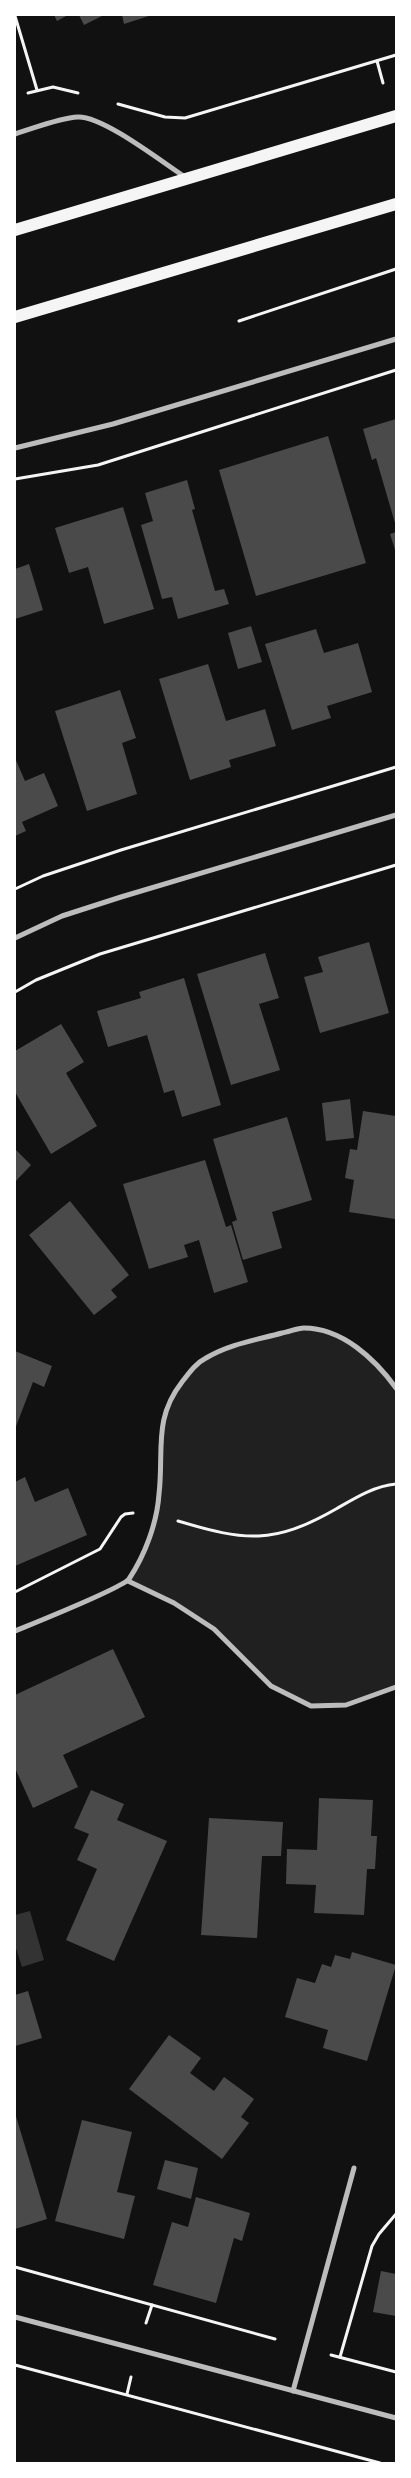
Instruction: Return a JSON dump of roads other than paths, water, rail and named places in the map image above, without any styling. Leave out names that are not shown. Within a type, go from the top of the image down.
[{"type":"main road","points":[[15,230],[396,116]]},
{"type":"main road","points":[[15,317],[396,204]]},
{"type":"street","points":[[15,134],[68,118],[89,117],[105,124],[187,179]]},
{"type":"street","points":[[15,448],[112,424],[396,339]]},
{"type":"street","points":[[15,938],[62,916],[396,815]]},
{"type":"street","points":[[15,1630],[128,1581],[145,1546],[156,1517],[159,1494],[159,1440],[163,1415],[173,1393],[190,1371],[204,1359],[233,1345],[303,1328],[326,1332],[363,1352],[383,1370],[396,1388]]},
{"type":"street","points":[[128,1581],[174,1603],[214,1629],[271,1686],[312,1706],[346,1705],[396,1687]]},
{"type":"street","points":[[293,2390],[354,2168]]},
{"type":"street","points":[[15,2318],[396,2418]]}]
